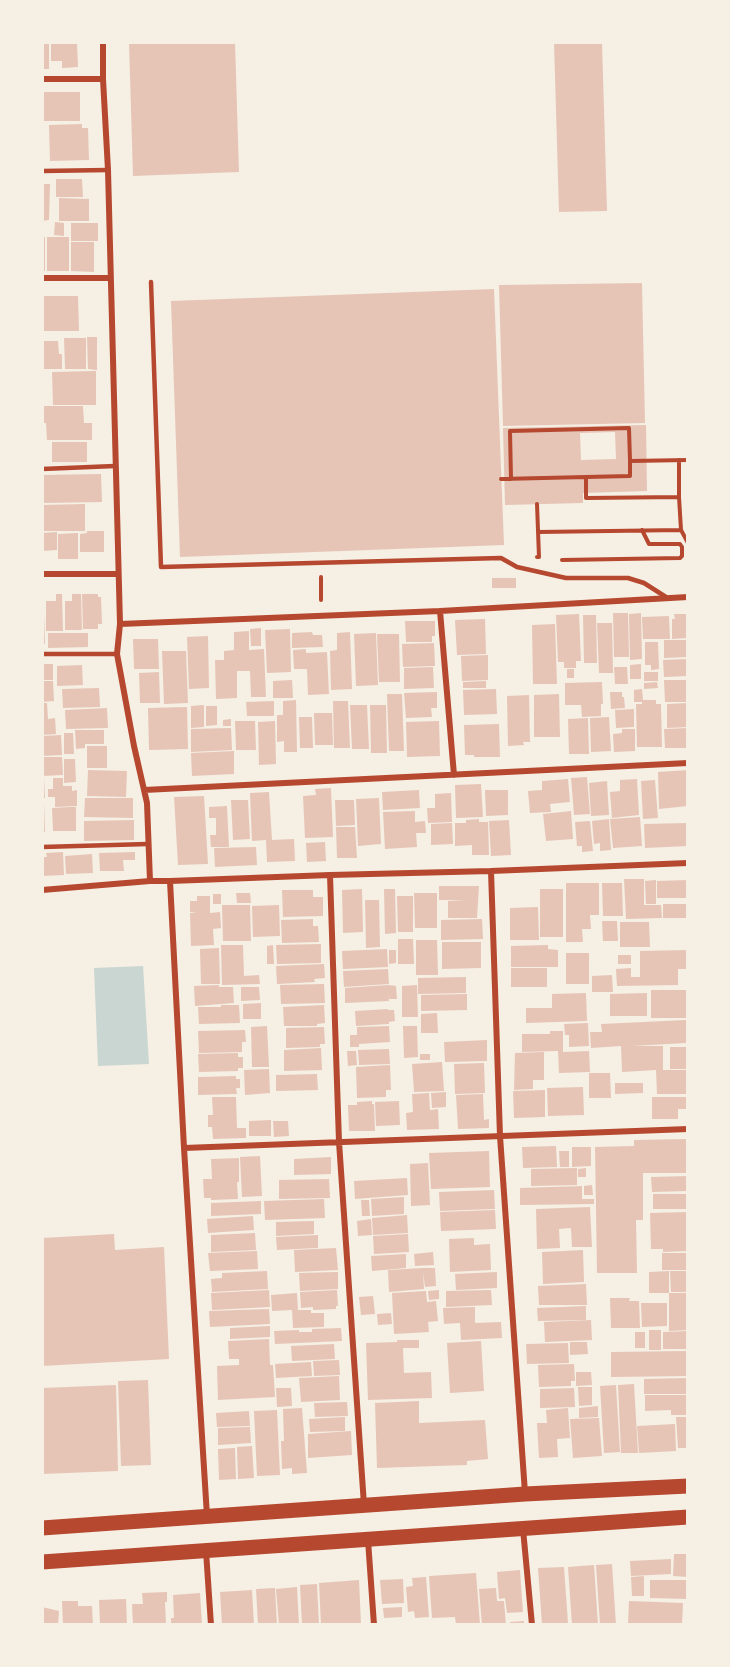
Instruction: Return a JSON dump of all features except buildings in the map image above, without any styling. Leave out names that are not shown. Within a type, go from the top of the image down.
[{"type":"main road","points":[[42,1528],[525,1494],[688,1486]]},
{"type":"main road","points":[[42,1562],[688,1517]]},
{"type":"street","points":[[103,42],[120,624],[117,654],[147,803],[150,881]]},
{"type":"street","points":[[42,79],[103,79]]},
{"type":"street","points":[[42,278],[110,278]]},
{"type":"street","points":[[42,574],[118,574]]},
{"type":"street","points":[[120,624],[440,611],[688,597]]},
{"type":"street","points":[[440,611],[454,775]]},
{"type":"street","points":[[144,790],[688,763]]},
{"type":"street","points":[[42,890],[150,881],[688,863]]},
{"type":"street","points":[[490,871],[500,1136],[525,1494]]},
{"type":"street","points":[[330,875],[339,1142],[364,1505]]},
{"type":"street","points":[[170,881],[207,1516]]},
{"type":"street","points":[[184,1148],[688,1129]]},
{"type":"street","points":[[523,1528],[532,1625]]},
{"type":"street","points":[[368,1539],[374,1625]]},
{"type":"street","points":[[206,1550],[211,1625]]},
{"type":"lane","points":[[42,171],[108,170]]},
{"type":"lane","points":[[151,282],[161,567],[501,558],[517,567],[566,578],[628,578],[644,583],[666,597]]},
{"type":"lane","points":[[42,469],[115,466]]},
{"type":"lane","points":[[42,654],[117,654]]},
{"type":"lane","points":[[42,847],[148,844]]},
{"type":"path","points":[[501,479],[511,479],[630,476],[629,428],[510,431],[511,479]]},
{"type":"path","points":[[679,460],[681,530],[688,543]]},
{"type":"path","points":[[630,461],[688,460]]},
{"type":"path","points":[[586,477],[586,498],[680,497]]},
{"type":"path","points":[[501,558],[539,557],[537,504]]},
{"type":"path","points":[[538,532],[681,530]]},
{"type":"path","points":[[565,560],[680,558],[682,556],[680,544],[650,544],[642,531]]},
{"type":"path","points":[[320,563],[321,599]]},
{"type":"shaded area","points":[[143,966],[149,1064],[98,1066],[94,968]]}]
